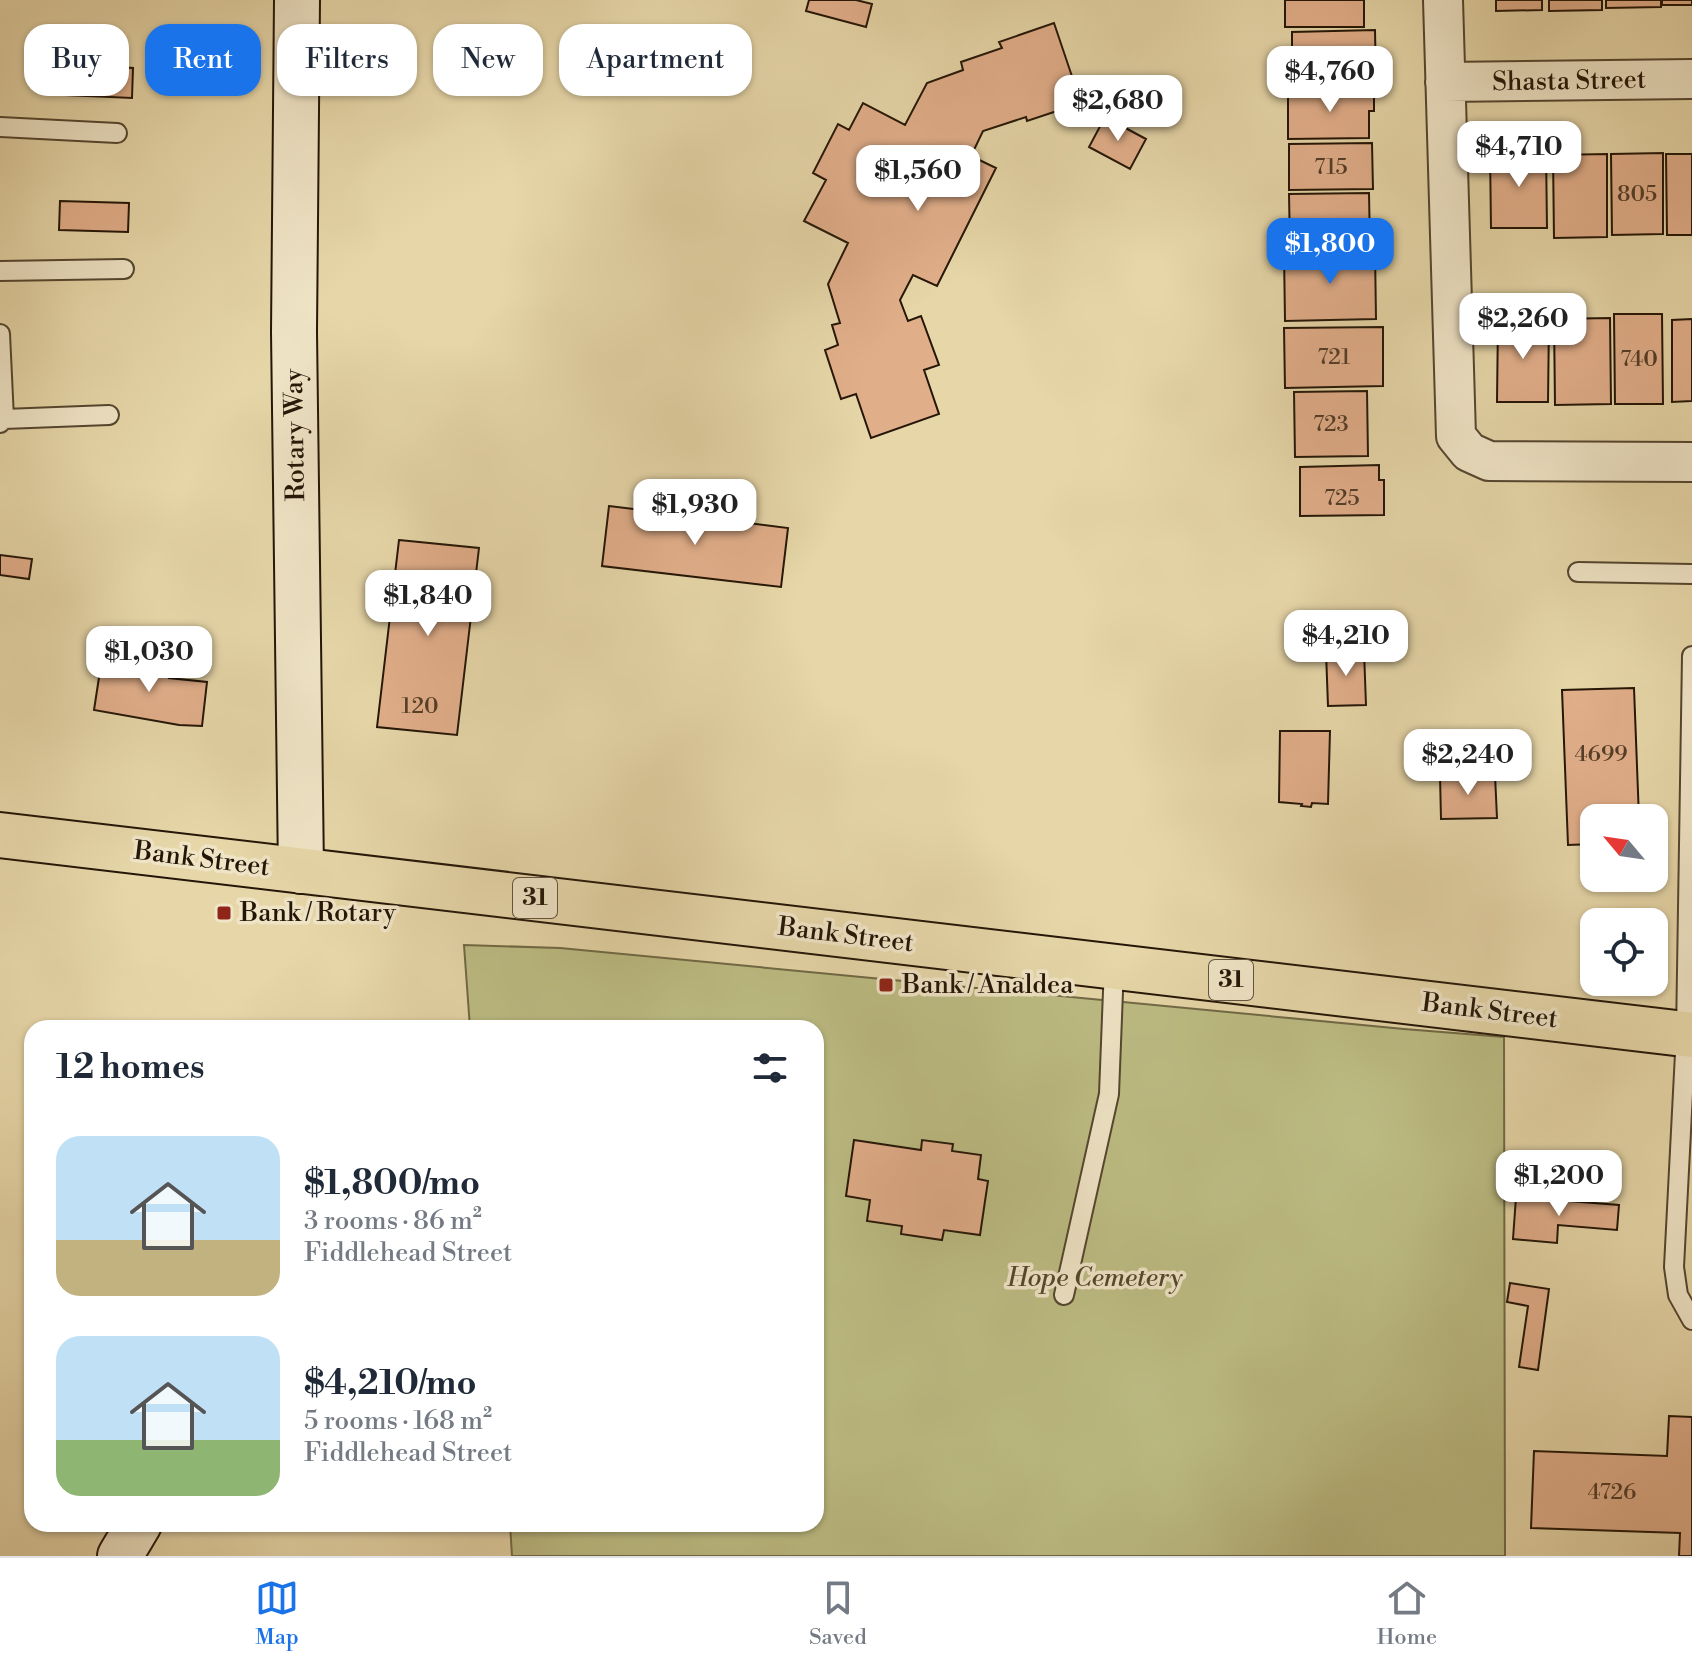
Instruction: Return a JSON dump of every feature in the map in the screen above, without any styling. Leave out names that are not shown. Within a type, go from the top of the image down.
[{"type":"main road","name":"Bank Street","points":[[0,835],[1689,1035]]},
{"type":"street","name":"Rotary Way","points":[[297,0],[294,332],[301,871]]},
{"type":"street","points":[[1443,0],[1456,436],[1469,452],[1489,461],[1692,462]]},
{"type":"street","name":"Shasta Street","points":[[1445,82],[1692,79]]},
{"type":"street","points":[[120,1556],[134,1532]]},
{"type":"lane","points":[[0,127],[117,133]]},
{"type":"lane","points":[[0,271],[124,269]]},
{"type":"lane","points":[[0,334],[2,421],[109,415]]},
{"type":"lane","points":[[1578,572],[1692,574]]},
{"type":"lane","points":[[1692,656],[1689,1035],[1674,1267],[1678,1295],[1692,1320]]},
{"type":"lane","points":[[1064,1295],[1109,1094],[1114,966]]},
{"type":"green space","name":"Hope Cemetery","points":[[464,945],[560,948],[1504,1037],[1505,1556],[512,1556],[510,1532],[824,1532],[824,1020],[469,1020]]},
{"type":"building","points":[[809,0],[856,0],[872,4],[866,27],[806,11]]},
{"type":"building","points":[[1285,0],[1364,0],[1364,27],[1285,27]]},
{"type":"building","points":[[1496,0],[1542,0],[1542,10],[1496,11]]},
{"type":"building","points":[[1549,0],[1602,0],[1602,10],[1549,11]]},
{"type":"building","points":[[1606,0],[1661,0],[1661,7],[1606,8]]},
{"type":"building","points":[[1662,0],[1692,0],[1692,5],[1662,5]]},
{"type":"building","points":[[1054,23],[1081,103],[1027,121],[1026,117],[983,131],[971,156],[996,168],[937,286],[913,275],[900,300],[908,321],[921,316],[939,365],[924,370],[939,414],[871,438],[856,394],[841,399],[825,350],[838,345],[832,325],[840,323],[828,284],[848,243],[804,221],[826,180],[813,173],[838,124],[849,130],[863,103],[905,125],[927,83],[963,70],[961,62],[1002,48],[999,42]]},
{"type":"building","points":[[1375,30],[1376,82],[1292,83],[1292,32]]},
{"type":"building","points":[[129,68],[133,68],[132,98],[87,96],[129,96]]},
{"type":"building","points":[[1374,90],[1374,111],[1369,111],[1369,138],[1288,139],[1288,91]]},
{"type":"building","points":[[1105,117],[1146,139],[1130,169],[1089,147]]},
{"type":"building","points":[[1372,143],[1373,189],[1289,190],[1289,144]]},
{"type":"building","points":[[1546,150],[1547,228],[1491,228],[1490,151]]},
{"type":"building","points":[[1663,153],[1663,234],[1612,235],[1611,154]]},
{"type":"building","points":[[1607,154],[1607,237],[1554,238],[1553,155]]},
{"type":"building","points":[[1666,154],[1692,154],[1692,235],[1667,235]]},
{"type":"building","points":[[1369,193],[1370,247],[1290,248],[1289,194]]},
{"type":"building","points":[[60,201],[129,203],[128,232],[59,230]]},
{"type":"building","points":[[1375,251],[1376,319],[1285,321],[1284,253]]},
{"type":"building","points":[[1614,314],[1662,314],[1663,404],[1615,404]]},
{"type":"building","points":[[1610,318],[1611,404],[1555,405],[1554,319]]},
{"type":"building","points":[[1692,319],[1692,401],[1672,402],[1672,320]]},
{"type":"building","points":[[1498,320],[1549,321],[1548,402],[1497,402]]},
{"type":"building","points":[[1383,327],[1383,386],[1285,388],[1284,328]]},
{"type":"building","points":[[1367,391],[1368,456],[1295,457],[1294,392]]},
{"type":"building","points":[[1379,465],[1379,480],[1384,480],[1384,515],[1300,516],[1300,467]]},
{"type":"building","points":[[609,506],[788,528],[781,587],[602,566]]},
{"type":"building","points":[[399,540],[479,548],[457,735],[377,727]]},
{"type":"building","points":[[0,555],[32,559],[29,579],[0,575]]},
{"type":"building","points":[[1364,651],[1366,705],[1328,706],[1326,652]]},
{"type":"building","points":[[102,658],[170,668],[169,678],[207,682],[202,726],[94,710]]},
{"type":"building","points":[[1634,688],[1638,804],[1580,804],[1580,845],[1568,845],[1562,690]]},
{"type":"building","points":[[1280,731],[1330,731],[1328,804],[1312,803],[1311,807],[1279,802]]},
{"type":"building","points":[[1495,775],[1497,818],[1441,819],[1440,776]]},
{"type":"building","points":[[854,1140],[921,1150],[922,1140],[953,1144],[952,1151],[981,1155],[978,1179],[988,1181],[980,1235],[944,1230],[942,1240],[901,1234],[902,1226],[867,1221],[870,1200],[846,1196]]},
{"type":"building","points":[[1516,1197],[1619,1205],[1617,1230],[1558,1225],[1557,1243],[1513,1239]]},
{"type":"building","points":[[1510,1283],[1549,1289],[1538,1370],[1519,1367],[1528,1306],[1507,1302]]},
{"type":"building","points":[[1669,1416],[1692,1417],[1692,1556],[1679,1556],[1680,1533],[1531,1528],[1534,1451],[1667,1456]]},
{"type":"place","name":"Bank / Rotary","points":[[224,913]]},
{"type":"place","name":"Bank / Analdea","points":[[886,985]]}]
